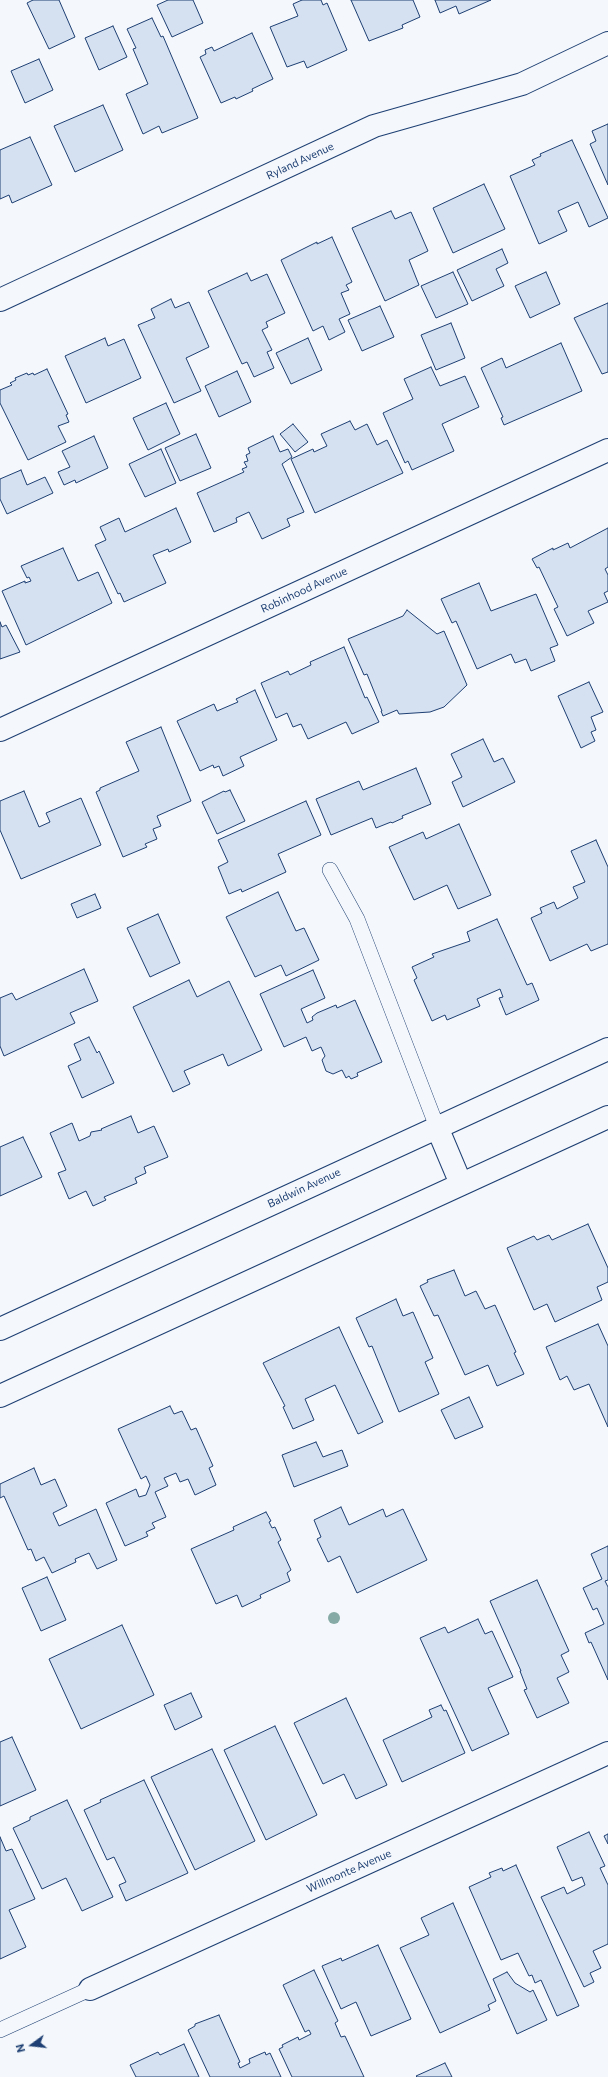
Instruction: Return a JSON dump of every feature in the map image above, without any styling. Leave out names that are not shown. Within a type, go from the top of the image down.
[{"type":"street","name":"Ryland Avenue","points":[[0,300],[374,126],[522,84],[608,43]]},
{"type":"street","name":"Robinhood Avenue","points":[[0,730],[608,450]]},
{"type":"street","name":"Baldwin Avenue","points":[[0,1329],[608,1049]]},
{"type":"street","points":[[0,1396],[608,1117]]},
{"type":"street","points":[[437,1127],[462,1184]]},
{"type":"street","name":"Willmonte Avenue","points":[[90,1989],[608,1753]]},
{"type":"lane","points":[[330,870],[358,919],[437,1127]]},
{"type":"lane","points":[[0,2030],[90,1989]]},
{"type":"building","points":[[33,0],[59,0],[75,37],[49,49],[27,3]]},
{"type":"building","points":[[168,0],[193,0],[203,23],[172,37],[157,5]]},
{"type":"building","points":[[302,0],[321,0],[323,5],[327,3],[347,50],[307,68],[304,61],[287,67],[270,27],[298,16],[293,4]]},
{"type":"building","points":[[351,0],[413,0],[420,17],[402,25],[403,28],[369,41]]},
{"type":"building","points":[[435,0],[491,0],[459,14],[456,6],[440,13]]},
{"type":"building","points":[[152,18],[161,37],[163,36],[198,118],[162,133],[159,126],[143,134],[126,94],[148,84],[133,49],[136,48],[127,29]]},
{"type":"building","points":[[113,26],[127,57],[99,70],[85,38]]},
{"type":"building","points":[[252,33],[273,79],[236,99],[235,97],[221,103],[200,57],[206,54],[205,50],[212,47],[214,51]]},
{"type":"building","points":[[39,59],[53,90],[25,103],[11,71]]},
{"type":"building","points":[[103,105],[123,150],[75,172],[54,126]]},
{"type":"building","points":[[608,124],[608,185],[590,144],[596,141],[592,131]]},
{"type":"building","points":[[30,137],[52,185],[12,203],[9,195],[0,199],[0,150]]},
{"type":"building","points":[[572,140],[608,218],[589,227],[578,202],[558,211],[567,231],[539,244],[510,176],[535,165],[532,160],[541,156],[540,154]]},
{"type":"building","points":[[484,184],[505,229],[453,253],[433,208]]},
{"type":"building","points":[[391,211],[395,219],[411,212],[428,251],[409,260],[419,285],[385,301],[352,228]]},
{"type":"building","points":[[332,237],[352,282],[346,285],[349,290],[341,293],[350,314],[339,319],[345,332],[329,340],[323,326],[313,331],[281,260],[317,242],[317,244]]},
{"type":"building","points":[[502,249],[508,263],[496,269],[504,286],[472,301],[457,270]]},
{"type":"building","points":[[453,272],[468,304],[436,318],[421,286]]},
{"type":"building","points":[[546,272],[560,304],[530,318],[515,286]]},
{"type":"building","points":[[247,273],[251,281],[267,274],[285,313],[266,322],[268,327],[262,330],[272,350],[267,352],[274,368],[254,377],[247,362],[242,364],[208,291]]},
{"type":"building","points":[[171,299],[175,308],[189,302],[209,347],[186,358],[201,391],[174,403],[138,325],[155,318],[151,309]]},
{"type":"building","points":[[608,303],[608,372],[602,374],[574,318]]},
{"type":"building","points":[[380,306],[394,337],[362,351],[348,320]]},
{"type":"building","points":[[451,323],[465,358],[436,370],[421,335]]},
{"type":"building","points":[[105,338],[108,346],[124,339],[141,378],[86,403],[65,356]]},
{"type":"building","points":[[308,338],[322,370],[291,384],[276,353]]},
{"type":"building","points":[[561,343],[582,391],[504,425],[501,418],[503,417],[481,368],[502,358],[506,368]]},
{"type":"building","points":[[431,367],[440,386],[465,376],[479,407],[442,424],[454,451],[412,470],[408,461],[405,463],[383,413],[413,399],[404,379]]},
{"type":"building","points":[[47,369],[68,414],[66,415],[69,422],[58,426],[66,442],[28,460],[0,403],[0,390],[12,385],[10,383],[16,380],[15,378],[27,373],[28,375],[33,373],[34,375]]},
{"type":"building","points":[[237,371],[251,402],[219,417],[205,386]]},
{"type":"building","points":[[166,403],[180,434],[148,450],[133,418]]},
{"type":"building","points":[[350,421],[355,430],[367,424],[377,445],[387,440],[403,473],[315,513],[291,459],[313,449],[314,452],[327,446],[321,434]]},
{"type":"building","points":[[293,424],[308,442],[295,452],[280,434]]},
{"type":"building","points":[[196,434],[211,468],[180,481],[165,448]]},
{"type":"building","points":[[94,436],[108,468],[76,483],[75,480],[64,485],[58,472],[70,467],[62,451]]},
{"type":"building","points":[[273,436],[280,452],[288,449],[292,457],[282,464],[304,512],[287,519],[290,526],[262,539],[249,512],[236,518],[237,522],[214,532],[197,493],[244,472],[242,469],[247,467],[244,462],[248,461],[246,455],[250,453],[248,448]]},
{"type":"building","points":[[161,449],[176,483],[145,497],[129,464]]},
{"type":"building","points":[[21,470],[27,485],[45,477],[53,493],[7,514],[0,499],[0,479]]},
{"type":"building","points":[[176,508],[191,542],[169,552],[168,549],[153,555],[166,583],[124,602],[120,593],[118,594],[95,545],[106,540],[100,527],[119,518],[125,532]]},
{"type":"building","points":[[608,528],[608,567],[605,569],[608,575],[608,591],[604,593],[608,602],[588,611],[594,623],[567,636],[554,609],[558,607],[539,567],[537,568],[532,559],[553,548],[553,550],[568,543],[570,548]]},
{"type":"building","points":[[63,548],[78,581],[98,572],[112,603],[26,645],[2,591],[25,581],[25,583],[31,581],[29,577],[27,578],[21,566]]},
{"type":"building","points":[[479,583],[491,611],[536,594],[558,645],[550,648],[555,661],[531,671],[526,659],[515,663],[511,654],[477,669],[456,621],[452,623],[441,599]]},
{"type":"building","points":[[407,610],[437,634],[444,631],[467,685],[444,707],[430,712],[399,714],[397,710],[383,716],[367,674],[364,675],[348,639],[403,616]]},
{"type":"building","points":[[0,622],[2,627],[6,625],[20,652],[0,659]]},
{"type":"building","points":[[344,647],[365,698],[367,697],[379,722],[352,734],[346,722],[308,739],[301,724],[293,727],[287,713],[276,718],[261,683],[288,671],[290,675],[311,665],[310,662]]},
{"type":"building","points":[[589,682],[603,712],[591,717],[596,730],[591,732],[595,741],[581,748],[558,696]]},
{"type":"building","points":[[255,690],[277,740],[240,757],[244,766],[223,776],[219,766],[214,768],[213,765],[200,771],[177,721],[214,704],[217,711],[238,702],[236,699]]},
{"type":"building","points":[[161,727],[191,801],[157,816],[161,826],[153,829],[157,839],[145,844],[147,847],[123,857],[96,792],[100,790],[100,788],[139,771],[126,742]]},
{"type":"building","points":[[483,739],[494,762],[503,758],[515,782],[463,807],[452,782],[462,777],[451,754]]},
{"type":"building","points":[[416,768],[431,804],[402,816],[403,818],[392,823],[391,822],[376,828],[372,818],[331,835],[316,799],[359,781],[363,790]]},
{"type":"building","points":[[230,790],[245,821],[217,834],[202,802],[224,791]]},
{"type":"building","points":[[24,791],[39,827],[50,822],[46,813],[81,798],[101,845],[21,879],[0,830],[0,801]]},
{"type":"building","points":[[306,801],[321,835],[278,854],[286,872],[242,892],[241,889],[229,894],[218,867],[228,862],[218,840]]},
{"type":"building","points":[[459,824],[491,895],[458,909],[447,885],[414,900],[389,847],[423,832],[426,839]]},
{"type":"building","points":[[596,840],[608,867],[608,944],[591,951],[587,944],[550,961],[531,918],[542,913],[540,908],[554,902],[557,909],[578,898],[573,887],[585,882],[571,851]]},
{"type":"building","points":[[278,892],[296,931],[304,928],[319,960],[286,976],[281,965],[255,977],[226,917]]},
{"type":"building","points":[[95,894],[101,908],[77,918],[71,904]]},
{"type":"building","points":[[158,914],[180,963],[150,977],[127,928]]},
{"type":"building","points":[[497,919],[527,985],[532,983],[539,1000],[506,1015],[499,998],[503,997],[500,989],[477,999],[480,1006],[447,1020],[445,1015],[432,1021],[414,980],[417,978],[412,967],[434,957],[432,954],[470,941],[467,932]]},
{"type":"building","points":[[84,969],[98,1001],[70,1013],[75,1023],[4,1056],[0,1046],[0,998],[12,993],[16,1000]]},
{"type":"building","points":[[313,970],[325,998],[301,1009],[307,1023],[313,1020],[312,1017],[317,1013],[336,1005],[337,1008],[355,1000],[382,1062],[357,1073],[358,1076],[351,1079],[349,1076],[346,1078],[342,1070],[333,1074],[326,1071],[322,1060],[325,1056],[321,1047],[312,1051],[306,1037],[284,1047],[260,994]]},
{"type":"building","points":[[189,980],[197,997],[229,981],[262,1050],[228,1066],[223,1054],[184,1071],[190,1084],[173,1092],[133,1007]]},
{"type":"building","points":[[89,1037],[97,1053],[99,1051],[114,1083],[82,1098],[68,1066],[81,1060],[74,1044]]},
{"type":"building","points":[[131,1116],[138,1133],[154,1126],[168,1157],[144,1167],[146,1173],[135,1178],[137,1183],[104,1197],[106,1200],[93,1206],[86,1191],[69,1199],[58,1173],[66,1170],[50,1133],[72,1123],[79,1141],[90,1136],[91,1132],[102,1130],[101,1129]]},
{"type":"building","points":[[23,1137],[42,1177],[0,1196],[0,1147]]},
{"type":"building","points":[[588,1224],[608,1268],[608,1282],[597,1287],[602,1300],[555,1322],[547,1304],[534,1310],[507,1248],[534,1236],[537,1240],[549,1235],[552,1240]]},
{"type":"building","points":[[454,1270],[465,1296],[476,1291],[485,1309],[495,1305],[524,1374],[497,1386],[488,1365],[465,1375],[438,1315],[434,1316],[420,1286],[428,1282],[427,1280]]},
{"type":"building","points":[[396,1299],[403,1316],[413,1312],[433,1358],[425,1362],[439,1394],[399,1412],[372,1346],[369,1347],[356,1318]]},
{"type":"building","points":[[598,1324],[608,1346],[608,1427],[589,1384],[574,1390],[567,1376],[560,1380],[546,1347]]},
{"type":"building","points":[[339,1327],[383,1422],[358,1434],[335,1385],[305,1399],[314,1420],[293,1429],[283,1407],[285,1406],[263,1363]]},
{"type":"building","points":[[469,1397],[483,1427],[455,1439],[441,1410]]},
{"type":"building","points":[[170,1406],[174,1414],[182,1411],[191,1430],[196,1428],[213,1466],[209,1468],[216,1485],[195,1495],[188,1479],[180,1482],[176,1473],[164,1478],[168,1486],[155,1492],[166,1517],[152,1523],[155,1528],[146,1532],[148,1536],[125,1546],[106,1503],[136,1489],[139,1497],[146,1495],[150,1485],[146,1476],[141,1479],[118,1429]]},
{"type":"building","points":[[316,1442],[323,1457],[342,1450],[348,1466],[294,1487],[282,1455]]},
{"type":"building","points":[[34,1468],[41,1485],[55,1479],[67,1506],[53,1513],[59,1526],[96,1509],[117,1560],[97,1569],[89,1553],[75,1559],[76,1562],[52,1573],[44,1557],[36,1561],[31,1549],[28,1550],[4,1496],[0,1498],[0,1484]]},
{"type":"building","points":[[341,1507],[349,1525],[383,1509],[386,1517],[403,1509],[427,1560],[357,1593],[340,1556],[328,1562],[317,1539],[321,1537],[314,1520]]},
{"type":"building","points":[[266,1512],[271,1521],[269,1522],[272,1528],[275,1527],[281,1540],[278,1542],[291,1570],[287,1573],[290,1581],[260,1595],[261,1598],[242,1607],[237,1595],[216,1604],[191,1549],[234,1530],[233,1527]]},
{"type":"building","points":[[608,1546],[608,1580],[605,1581],[608,1587],[608,1680],[591,1642],[589,1643],[585,1633],[604,1624],[597,1608],[593,1610],[583,1588],[602,1579],[591,1554]]},
{"type":"building","points":[[47,1577],[66,1620],[41,1631],[22,1588]]},
{"type":"building","points":[[537,1580],[569,1651],[561,1655],[569,1672],[557,1678],[569,1703],[537,1718],[524,1690],[527,1689],[521,1671],[490,1601]]},
{"type":"building","points":[[478,1619],[485,1634],[492,1631],[513,1677],[488,1688],[509,1734],[472,1751],[420,1638],[445,1627],[448,1633]]},
{"type":"building","points":[[122,1625],[154,1695],[81,1729],[49,1659]]},
{"type":"building","points":[[191,1693],[202,1717],[175,1730],[164,1705]]},
{"type":"building","points":[[346,1698],[387,1785],[356,1799],[344,1774],[323,1784],[294,1723]]},
{"type":"building","points":[[441,1705],[444,1711],[446,1710],[465,1753],[402,1782],[383,1740],[432,1717],[429,1710]]},
{"type":"building","points":[[275,1726],[317,1815],[266,1840],[224,1750]]},
{"type":"building","points":[[12,1737],[36,1790],[0,1806],[0,1742]]},
{"type":"building","points":[[212,1749],[255,1841],[195,1870],[151,1777]]},
{"type":"building","points":[[144,1780],[188,1873],[126,1901],[119,1885],[126,1882],[114,1857],[107,1860],[84,1810],[101,1802],[100,1800]]},
{"type":"building","points":[[67,1800],[113,1897],[82,1911],[66,1878],[42,1889],[13,1828],[30,1820],[30,1817]]},
{"type":"building","points":[[589,1832],[605,1866],[600,1868],[608,1885],[608,1944],[593,1951],[601,1968],[590,1973],[594,1982],[584,1987],[541,1897],[564,1887],[567,1894],[585,1885],[582,1877],[572,1881],[557,1847]]},
{"type":"building","points":[[608,1834],[608,1844],[604,1836]]},
{"type":"building","points":[[0,1837],[6,1851],[12,1849],[35,1899],[9,1910],[26,1947],[0,1959]]},
{"type":"building","points":[[516,1865],[579,2006],[557,2016],[541,1980],[535,1983],[532,1975],[529,1976],[518,1953],[501,1960],[469,1887],[491,1877],[489,1873],[502,1868],[503,1871]]},
{"type":"building","points":[[453,1903],[496,2001],[488,2005],[490,2010],[440,2033],[400,1948],[429,1935],[421,1918]]},
{"type":"building","points":[[378,1945],[411,2019],[371,2036],[356,2002],[341,2009],[322,1966],[341,1958],[342,1961]]},
{"type":"building","points":[[314,1970],[338,2021],[335,2023],[341,2037],[345,2036],[364,2077],[292,2077],[279,2049],[283,2047],[282,2045],[298,2037],[299,2040],[311,2034],[309,2030],[305,2032],[283,1985]]},
{"type":"building","points":[[507,1972],[515,1983],[530,1992],[533,1990],[547,2020],[517,2034],[493,1979]]},
{"type":"building","points":[[219,2015],[240,2062],[238,2063],[240,2068],[250,2063],[249,2059],[265,2052],[266,2055],[270,2053],[281,2077],[210,2077],[188,2030],[195,2026],[195,2024]]},
{"type":"building","points":[[184,2044],[199,2077],[136,2077],[130,2065],[158,2052],[160,2055]]},
{"type":"building","points":[[445,2063],[452,2077],[416,2076]]}]
